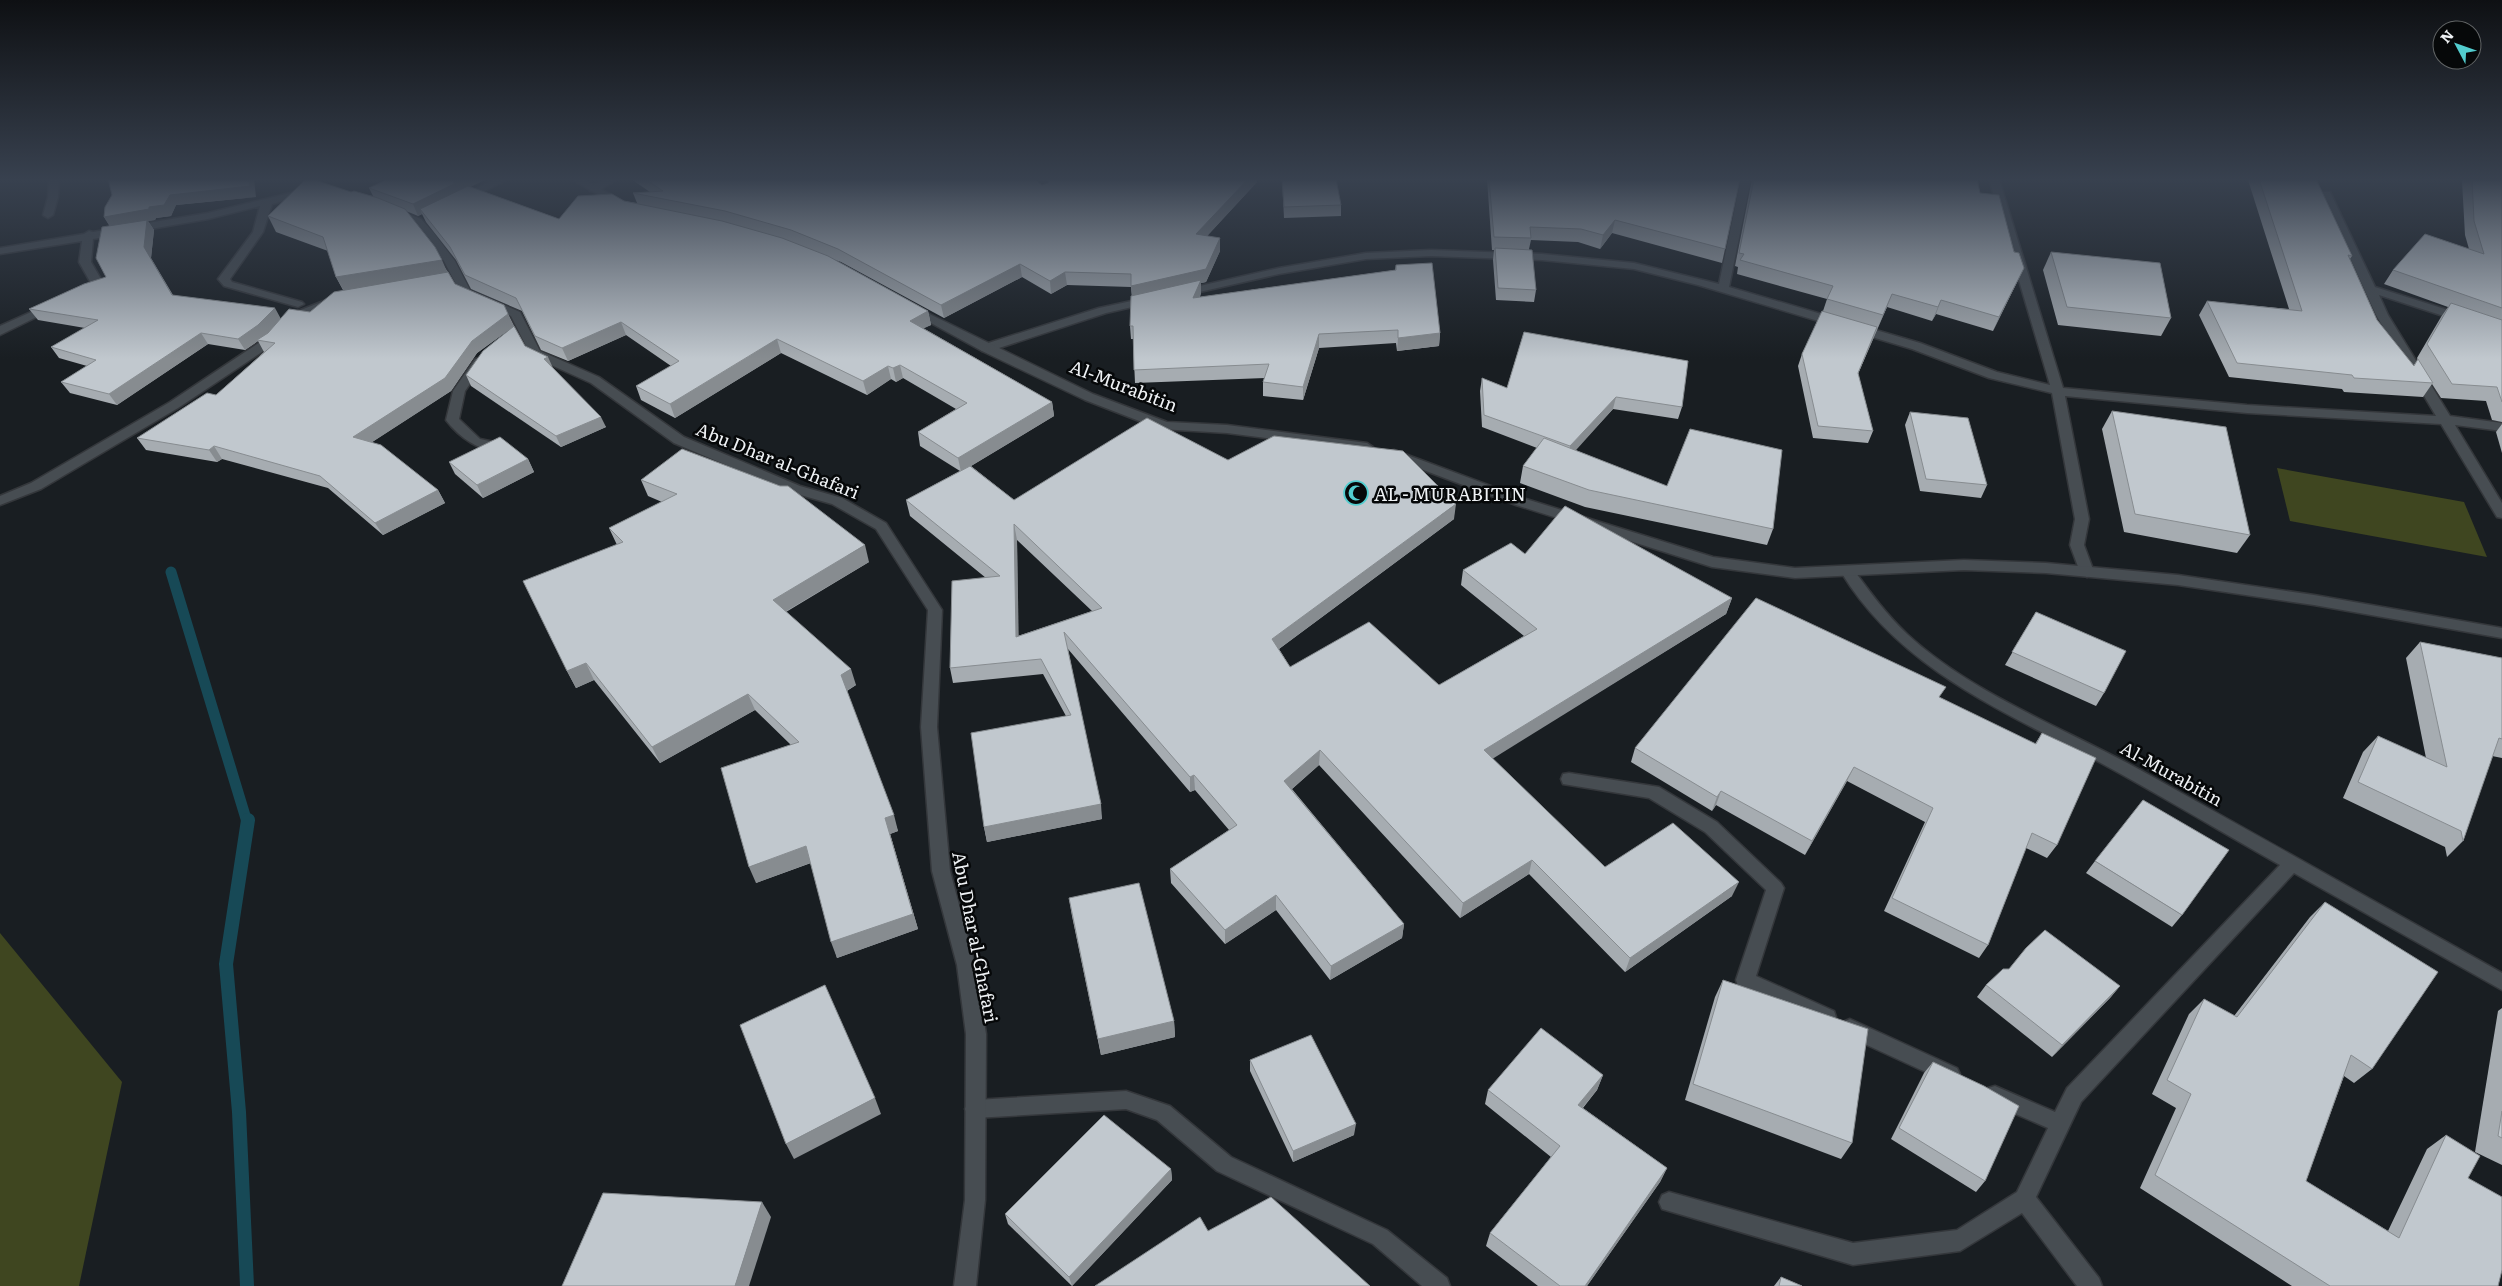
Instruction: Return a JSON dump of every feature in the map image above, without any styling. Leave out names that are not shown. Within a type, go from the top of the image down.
[{"type":"street","points":[[0,251],[63,239]]},
{"type":"street","points":[[0,332],[99,286],[85,267],[83,252],[87,239]]},
{"type":"street","points":[[253,239],[224,278],[228,284],[298,304]]},
{"type":"street","name":"Abu Dhar al-Ghafari","points":[[434,239],[454,280],[465,292],[516,314],[518,329],[535,353],[595,380],[680,440],[786,485],[837,501],[881,526],[935,610],[929,727],[941,870],[966,965],[975,1024],[975,1200],[966,1286]]},
{"type":"street","points":[[1724,290],[1734,239]]},
{"type":"street","points":[[2012,239],[2058,390],[2082,519],[2077,545],[2087,572]]},
{"type":"street","points":[[2347,239],[2382,315],[2502,514]]},
{"type":"street","points":[[986,348],[1103,310],[1279,271],[1366,256],[1431,253],[1542,257],[1634,266],[1916,346],[1993,375],[2073,394],[2247,409],[2447,420],[2502,427]]},
{"type":"street","points":[[2370,289],[2502,331]]},
{"type":"street","points":[[0,501],[36,486],[174,405],[270,341],[292,317],[337,299],[346,298]]},
{"type":"street","name":"Al-Murabitin","points":[[898,301],[986,348],[1089,396],[1165,426],[1227,429],[1384,450],[1521,502],[1712,562],[1795,573],[1964,566],[2087,572],[2178,580],[2314,600],[2502,633]]},
{"type":"street","points":[[491,350],[459,391],[452,420],[476,442],[498,447]]},
{"type":"street","name":"Al-Murabitin","points":[[1848,572],[1863,597],[1894,633],[1945,672],[1972,689],[2126,769],[2502,982]]},
{"type":"street","points":[[1569,779],[1653,792],[1712,827],[1775,888],[1744,980],[2060,1124]]},
{"type":"street","points":[[1668,1202],[1854,1254],[1960,1240],[2024,1199],[2074,1095],[2292,864]]},
{"type":"street","points":[[976,1109],[1126,1100],[1163,1113],[1224,1164],[1380,1237],[1439,1286]]},
{"type":"street","points":[[2024,1199],[2091,1286]]},
{"type":"green space","points":[[2277,468],[2464,502],[2487,557],[2290,521]]},
{"type":"green space","points":[[0,933],[122,1082],[79,1286],[0,1286]]},
{"type":"building","points":[[100,239],[145,239],[144,247],[172,295],[275,308],[258,325],[238,339],[201,333],[109,394],[61,382],[96,360],[51,347],[98,320],[29,309],[84,284],[106,277],[96,258]]},
{"type":"building","points":[[324,239],[429,239],[442,260],[336,277]]},
{"type":"building","points":[[444,239],[785,239],[828,256],[928,311],[910,321],[1052,402],[958,458],[918,432],[967,403],[900,365],[893,368],[888,366],[863,381],[777,339],[670,404],[636,386],[679,361],[621,322],[562,348],[535,336],[516,298],[465,275]]},
{"type":"building","points":[[813,239],[1220,239],[1206,269],[1131,286],[1131,274],[1065,272],[1050,281],[1020,264],[941,305],[838,249]]},
{"type":"building","points":[[1687,239],[1727,239],[1725,249]]},
{"type":"building","points":[[1742,239],[2011,239],[2014,252],[2019,253],[2024,268],[1999,317],[1941,300],[1938,307],[1892,294],[1883,315],[1827,299],[1833,286],[1740,260],[1744,254],[1739,253]]},
{"type":"building","points":[[2279,239],[2344,239],[2352,256],[2348,255],[2377,320],[2414,366],[2418,359],[2433,383],[2354,378],[2352,375],[2237,363],[2207,301],[2302,311]]},
{"type":"building","points":[[2421,239],[2440,239],[2484,254],[2479,239],[2502,239],[2502,308],[2393,270]]},
{"type":"building","points":[[1495,248],[1532,250],[1536,290],[1498,288]]},
{"type":"building","points":[[2051,252],[2160,263],[2171,318],[2067,307]]},
{"type":"building","points":[[1432,263],[1440,333],[1398,338],[1398,330],[1319,334],[1303,387],[1263,382],[1269,364],[1134,370],[1133,326],[1130,326],[1131,296],[1201,280],[1193,298],[1396,270],[1396,265]]},
{"type":"building","points":[[448,272],[455,284],[504,305],[508,314],[472,341],[445,378],[353,437],[381,445],[438,490],[375,523],[320,476],[214,446],[209,450],[137,438],[207,393],[216,395],[275,343],[257,340],[268,333],[289,309],[310,312],[334,292]]},
{"type":"building","points":[[2451,303],[2502,320],[2502,402],[2497,387],[2452,384],[2427,344]]},
{"type":"building","points":[[1822,311],[1877,327],[1858,373],[1873,431],[1818,426],[1802,354]]},
{"type":"building","points":[[514,326],[525,346],[548,357],[544,359],[601,417],[556,436],[466,375],[483,351]]},
{"type":"building","points":[[1524,332],[1688,361],[1682,407],[1616,397],[1570,446],[1484,415],[1482,378],[1507,388]]},
{"type":"building","points":[[2112,411],[2226,427],[2250,535],[2135,514]]},
{"type":"building","points":[[1910,412],[1968,418],[1987,485],[1926,479]]},
{"type":"building","points":[[1147,418],[1228,460],[1274,436],[1403,451],[1456,504],[1272,639],[1290,667],[1369,622],[1439,685],[1537,629],[1463,570],[1511,543],[1525,554],[1565,506],[1732,598],[1484,750],[1605,867],[1673,823],[1739,882],[1630,958],[1532,860],[1463,903],[1320,750],[1284,781],[1404,924],[1331,966],[1276,895],[1225,930],[1170,869],[1237,825],[1194,775],[1190,777],[1064,632],[1101,804],[984,827],[971,733],[1071,715],[1041,659],[950,668],[952,581],[1000,576],[906,500],[970,466],[1014,500]],"holes":[[[1014,524],[1102,608],[1016,637]]]},
{"type":"building","points":[[1690,429],[1782,450],[1773,529],[1589,490],[1523,466],[1544,438],[1667,486]]},
{"type":"building","points":[[500,437],[528,459],[477,485],[449,462]]},
{"type":"building","points":[[682,449],[780,486],[788,486],[865,545],[773,600],[851,669],[841,675],[894,815],[885,818],[913,914],[831,942],[806,846],[749,867],[721,768],[799,742],[748,694],[652,747],[586,663],[567,671],[523,581],[623,542],[609,528],[677,494],[641,480]]},
{"type":"building","points":[[1756,598],[1946,687],[1939,697],[2036,744],[2042,733],[2096,758],[2057,845],[2032,833],[1988,945],[1892,898],[1933,808],[1854,767],[1812,841],[1721,791],[1717,797],[1635,748]]},
{"type":"building","points":[[2036,612],[2126,651],[2104,693],[2012,652]]},
{"type":"building","points":[[2420,642],[2502,658],[2502,739],[2499,738],[2463,841],[2461,831],[2358,782],[2378,736],[2447,767]]},
{"type":"building","points":[[2143,800],[2229,850],[2182,915],[2095,861]]},
{"type":"building","points":[[1139,883],[1174,1021],[1098,1039],[1069,898]]},
{"type":"building","points":[[2325,902],[2438,972],[2372,1069],[2351,1055],[2306,1181],[2399,1238],[2446,1135],[2480,1156],[2468,1178],[2502,1197],[2502,1270],[2498,1286],[2330,1286],[2155,1175],[2191,1094],[2167,1080],[2204,999],[2237,1017]]},
{"type":"building","points":[[2045,930],[2120,986],[2062,1045],[1986,985],[2003,969],[2009,969],[2026,948]]},
{"type":"building","points":[[1723,980],[1868,1029],[1852,1143],[1693,1084]]},
{"type":"building","points":[[825,985],[875,1098],[786,1144],[740,1025]]},
{"type":"building","points":[[1541,1028],[1603,1075],[1578,1105],[1667,1168],[1585,1286],[1560,1286],[1490,1233],[1560,1146],[1488,1090]]},
{"type":"building","points":[[1311,1035],[1356,1124],[1293,1151],[1250,1060]]},
{"type":"building","points":[[1933,1062],[1984,1086],[2019,1106],[1985,1181],[1899,1128]]},
{"type":"building","points":[[2502,1111],[2502,1138],[2498,1136]]},
{"type":"building","points":[[1104,1115],[1171,1169],[1069,1277],[1005,1214]]},
{"type":"building","points":[[603,1193],[762,1202],[735,1286],[562,1286]]},
{"type":"building","points":[[1271,1197],[1370,1286],[1095,1286],[1200,1217],[1208,1231]]},
{"type":"building","points":[[1781,1277],[1802,1286],[1779,1286]]},
{"type":"waterway","points":[[171,572],[247,822]]},
{"type":"waterway","points":[[247,1286],[239,1112],[226,964],[248,820]]},
{"type":"place","name":"AL - MURABITIN","points":[[1356,493]]}]
